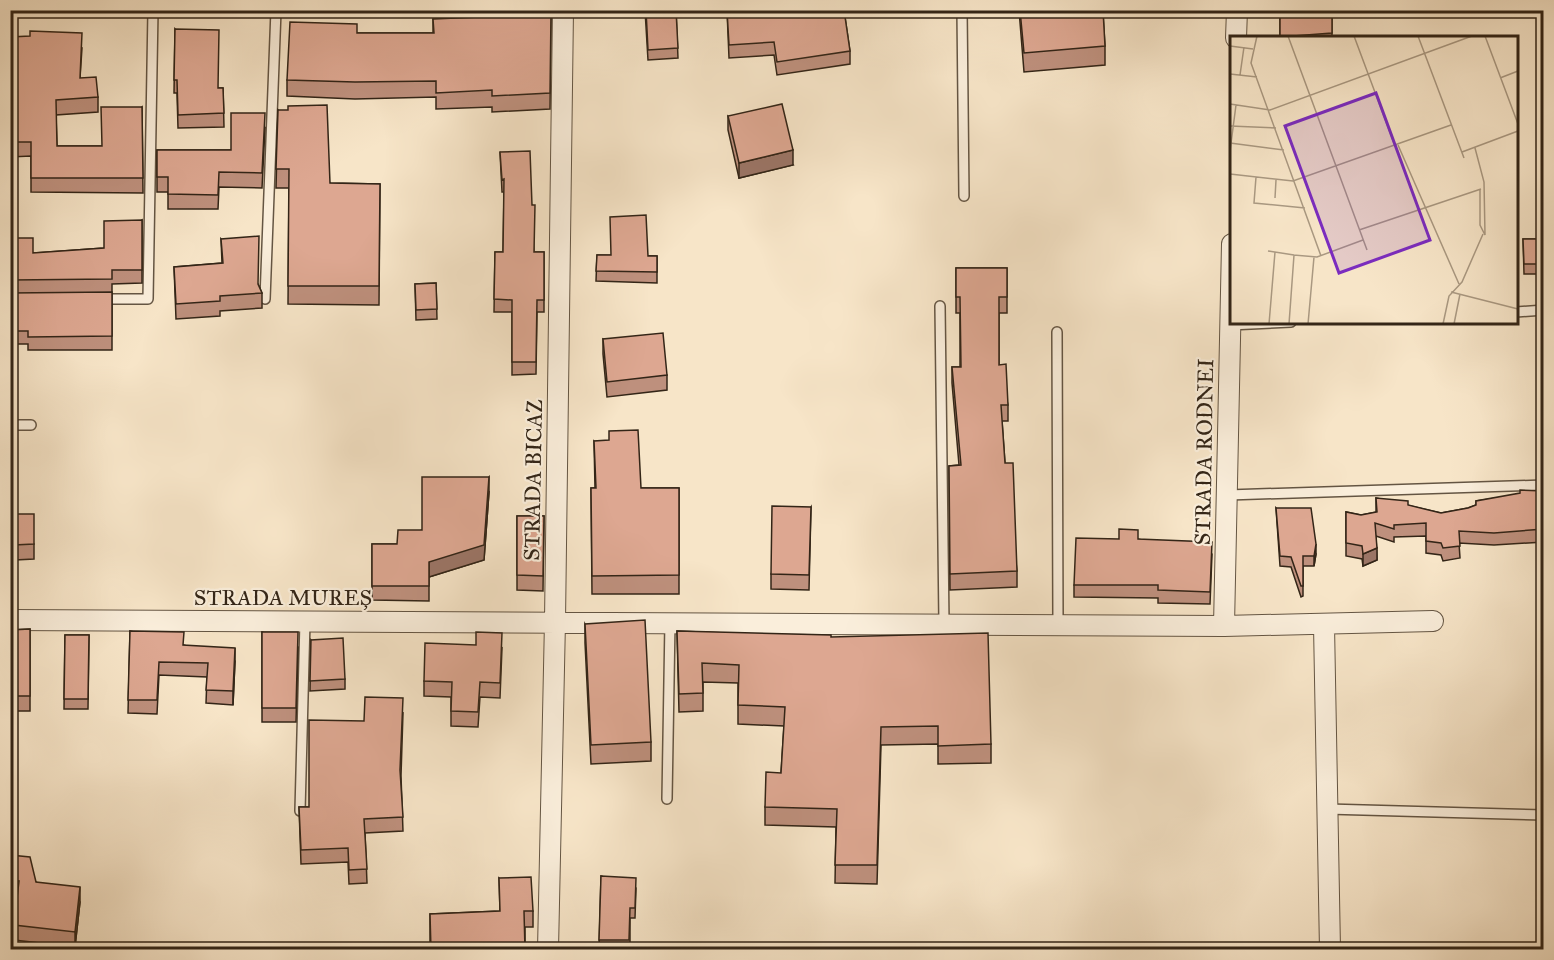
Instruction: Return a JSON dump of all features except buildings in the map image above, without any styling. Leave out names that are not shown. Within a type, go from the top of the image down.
[{"type":"street","name":"STRADA BICAZ","points":[[548,950],[563,10]]},
{"type":"street","points":[[1236,36],[1237,10]]},
{"type":"street","name":"STRADA RODNEI","points":[[1224,626],[1230,325]]},
{"type":"street","name":"STRADA MUREȘ","points":[[10,620],[1224,626],[1433,621]]},
{"type":"street","points":[[1324,625],[1330,950]]},
{"type":"lane","points":[[90,300],[148,299],[153,10]]},
{"type":"lane","points":[[265,299],[276,10]]},
{"type":"lane","points":[[962,10],[963,196]]},
{"type":"lane","points":[[940,306],[944,623]]},
{"type":"lane","points":[[1518,312],[1544,310]]},
{"type":"lane","points":[[1230,325],[1250,324]]},
{"type":"lane","points":[[1057,332],[1058,624]]},
{"type":"lane","points":[[10,425],[31,424]]},
{"type":"lane","points":[[1228,495],[1544,484]]},
{"type":"lane","points":[[300,811],[305,621]]},
{"type":"lane","points":[[667,799],[670,622]]},
{"type":"lane","points":[[1327,809],[1544,815]]}]
